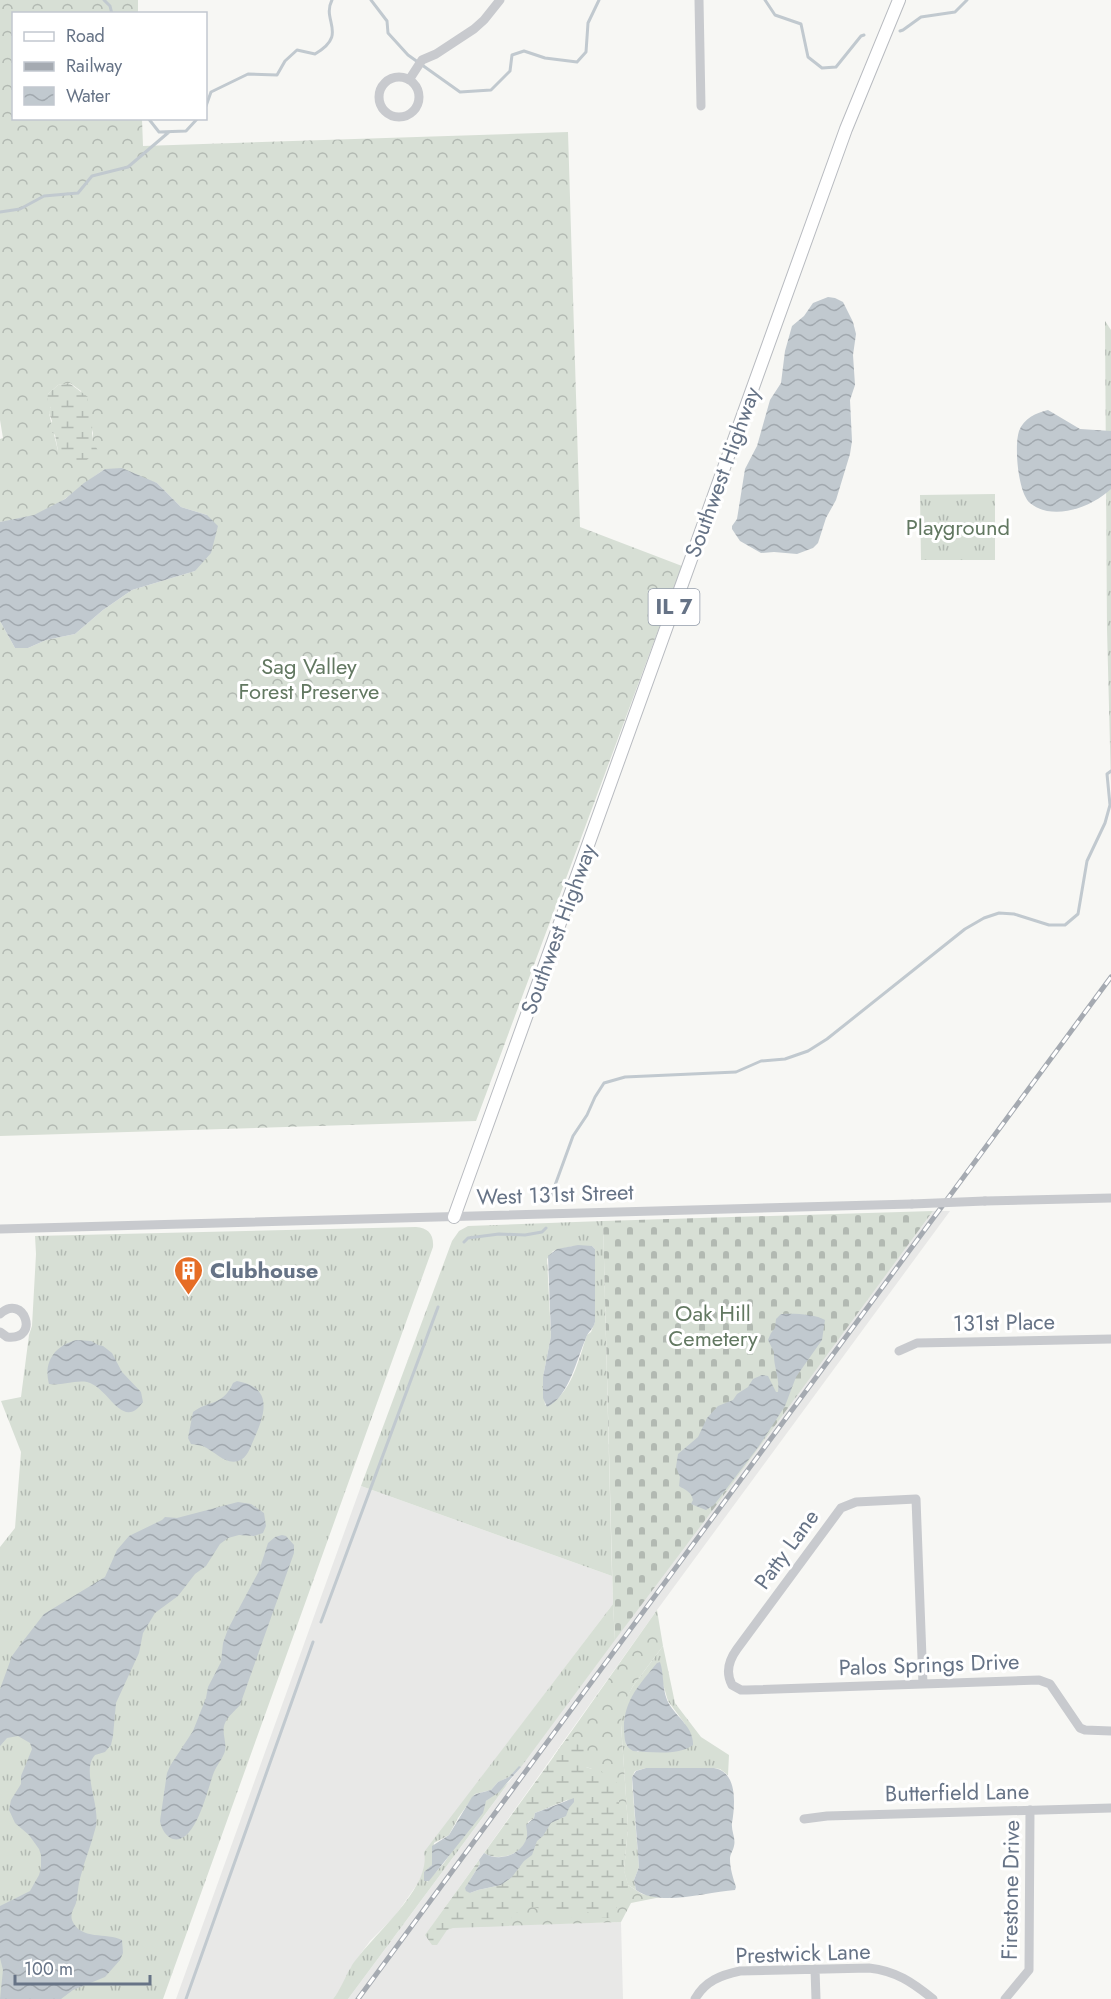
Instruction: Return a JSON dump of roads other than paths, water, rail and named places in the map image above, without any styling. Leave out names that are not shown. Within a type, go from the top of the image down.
[{"type":"main road","name":"Southwest Highway","points":[[454,1217],[846,129],[899,0]]},
{"type":"street","points":[[410,80],[422,60],[436,54],[474,29],[500,0]]},
{"type":"street","points":[[699,0],[701,106]]},
{"type":"street","points":[[397,76],[410,80],[417,87],[416,107],[400,117],[385,112],[378,95],[384,83],[397,76]]},
{"type":"street","name":"West 131st Street","points":[[0,1229],[1111,1198]]},
{"type":"street","points":[[0,1313],[5,1309],[17,1309],[23,1313],[26,1326],[24,1332],[13,1338],[0,1332]]},
{"type":"street","name":"131st Place","points":[[898,1351],[917,1343],[1111,1339]]},
{"type":"street","name":"Patty Lane","points":[[729,1679],[728,1672],[732,1656],[841,1508],[856,1502],[915,1499],[923,1684]]},
{"type":"street","name":"Palos Springs Drive","points":[[729,1679],[735,1688],[747,1690],[1044,1681],[1054,1689],[1080,1728],[1111,1731]]},
{"type":"street","name":"Butterfield Lane","points":[[804,1819],[837,1815],[1111,1808]]},
{"type":"street","name":"Firestone Drive","points":[[1005,1999],[1029,1970],[1030,1810]]},
{"type":"street","name":"Prestwick Lane","points":[[695,1999],[705,1986],[726,1974],[740,1971],[869,1968],[884,1970],[911,1982],[933,1999]]},
{"type":"street","points":[[815,1969],[816,1999]]},
{"type":"water","points":[[828,297],[843,302],[856,334],[853,355],[855,385],[850,400],[852,441],[850,454],[836,500],[826,518],[818,543],[813,548],[797,554],[761,553],[740,541],[732,529],[737,519],[745,469],[757,446],[770,400],[781,383],[785,351],[792,326],[804,316],[813,303]]},
{"type":"water","points":[[1048,410],[1080,429],[1111,431],[1111,489],[1094,501],[1072,510],[1061,512],[1039,509],[1026,498],[1020,480],[1017,458],[1019,431],[1031,417]]},
{"type":"water","points":[[122,468],[157,483],[181,507],[207,515],[218,526],[211,553],[195,571],[132,590],[103,610],[75,634],[46,640],[28,648],[15,648],[0,621],[0,522],[34,515],[65,499],[105,469]]},
{"type":"water","points":[[578,1245],[592,1246],[595,1249],[595,1322],[567,1386],[555,1402],[547,1407],[543,1398],[543,1377],[551,1336],[548,1256],[557,1249]]},
{"type":"water","points":[[781,1314],[810,1315],[825,1320],[822,1340],[796,1377],[785,1406],[759,1446],[714,1505],[706,1510],[691,1504],[693,1500],[691,1495],[679,1486],[680,1477],[676,1467],[678,1454],[698,1437],[707,1418],[718,1406],[733,1400],[737,1394],[748,1387],[753,1379],[762,1375],[768,1376],[778,1392],[774,1352],[768,1340],[775,1328],[776,1319]]},
{"type":"water","points":[[77,1340],[91,1341],[112,1353],[122,1372],[141,1392],[143,1402],[135,1410],[128,1412],[122,1410],[102,1391],[87,1382],[49,1384],[48,1369],[52,1356],[62,1346]]},
{"type":"water","points":[[237,1381],[249,1384],[257,1390],[264,1403],[258,1430],[248,1452],[244,1458],[234,1462],[225,1460],[203,1446],[191,1444],[188,1438],[193,1412],[225,1396],[233,1383]]},
{"type":"water","points":[[238,1502],[251,1504],[264,1513],[266,1526],[263,1533],[228,1538],[220,1544],[206,1566],[195,1574],[178,1596],[155,1613],[143,1633],[139,1653],[116,1703],[111,1745],[105,1752],[95,1755],[91,1761],[90,1778],[96,1808],[96,1826],[80,1878],[72,1920],[81,1931],[122,1940],[123,1953],[120,1960],[105,1977],[73,1990],[61,1999],[0,1999],[3,1970],[0,1958],[0,1906],[30,1891],[41,1868],[39,1849],[29,1835],[15,1823],[9,1810],[11,1800],[21,1784],[21,1776],[32,1749],[30,1743],[18,1736],[7,1738],[0,1746],[0,1689],[12,1656],[44,1614],[105,1577],[117,1550],[129,1536],[165,1517],[177,1518]]},
{"type":"water","points":[[282,1535],[294,1545],[294,1553],[240,1705],[225,1723],[224,1754],[214,1772],[194,1824],[181,1838],[173,1839],[164,1832],[160,1821],[167,1773],[193,1731],[208,1687],[221,1662],[223,1643],[228,1629],[259,1571],[268,1543]]},
{"type":"water","points":[[660,1662],[667,1700],[690,1732],[693,1745],[672,1752],[633,1751],[626,1745],[625,1740],[626,1710],[639,1686]]},
{"type":"water","points":[[519,1766],[521,1767],[499,1792],[486,1801],[483,1813],[429,1881],[424,1881],[424,1872],[432,1865],[432,1846],[449,1835],[472,1797],[491,1790],[498,1782],[509,1777]]},
{"type":"water","points":[[646,1768],[714,1768],[727,1776],[731,1782],[734,1799],[732,1826],[734,1848],[730,1859],[735,1890],[670,1898],[646,1895],[636,1890],[634,1880],[639,1867],[632,1777],[636,1771]]},
{"type":"water","points":[[574,1798],[566,1816],[551,1823],[537,1841],[532,1855],[524,1861],[512,1877],[501,1885],[470,1893],[466,1891],[465,1888],[484,1853],[495,1857],[513,1854],[523,1846],[527,1835],[526,1825],[534,1818],[535,1813]]},
{"type":"waterway","points":[[104,0],[110,6],[112,12]]},
{"type":"waterway","points":[[207,103],[211,92],[248,74],[277,75],[285,61],[297,50],[315,54],[325,47],[332,34],[329,14],[332,0]]},
{"type":"waterway","points":[[371,0],[387,21],[388,33],[408,55],[460,92],[491,90],[510,71],[512,55],[524,51],[545,58],[577,62],[586,52],[588,23],[599,0]]},
{"type":"waterway","points":[[765,0],[775,15],[801,24],[808,57],[822,68],[836,67],[864,35]]},
{"type":"waterway","points":[[900,31],[921,17],[955,12],[967,0]]},
{"type":"waterway","points":[[150,120],[159,132],[186,131],[196,120]]},
{"type":"waterway","points":[[0,212],[20,209],[44,196],[78,193],[92,176],[128,167],[169,132]]},
{"type":"waterway","points":[[550,1199],[573,1136],[604,1083],[625,1077],[736,1072],[761,1061],[785,1059],[808,1051],[827,1039],[965,929],[984,918],[999,913],[1014,914],[1049,925],[1065,925],[1078,914],[1087,861],[1105,823],[1110,805],[1107,774],[1111,771]]},
{"type":"waterway","points":[[464,1242],[468,1238],[499,1234],[525,1235],[542,1232],[546,1228]]},
{"type":"waterway","points":[[321,1622],[438,1307]]},
{"type":"waterway","points":[[186,1999],[313,1642]]},
{"type":"railway","points":[[358,1999],[1111,977]]},
{"type":"place","name":"Clubhouse","points":[[189,1296]]},
{"type":"park label","name":"Playground","points":[[958,527]]},
{"type":"park label","name":"Sag Valley Forest Preserve","points":[[309,678]]},
{"type":"park label","name":"Oak Hill Cemetery","points":[[713,1326]]}]
